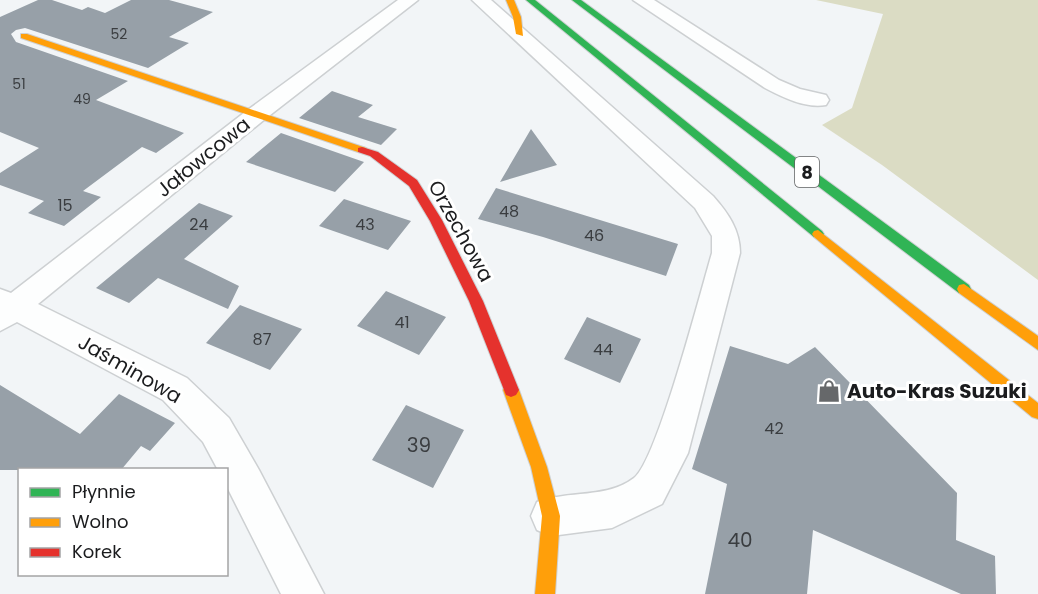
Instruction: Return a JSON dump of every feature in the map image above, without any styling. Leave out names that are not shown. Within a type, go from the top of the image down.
[{"type":"main road","points":[[510,0],[517,16],[520,34]]},
{"type":"main road","name":"8","points":[[530,0],[1038,412]]},
{"type":"main road","name":"8","points":[[576,0],[1038,344]]},
{"type":"main road","name":"Orzechowa","points":[[24,36],[374,154],[413,183],[452,249],[501,359],[539,467],[550,516],[545,594]]},
{"type":"street","name":"Jałowcowa","points":[[5,308],[409,0]]},
{"type":"street","points":[[481,0],[704,202],[720,225],[727,245],[708,323],[670,453],[649,491],[612,509],[550,516]]},
{"type":"street","points":[[642,0],[772,84],[793,94],[818,100]]},
{"type":"street","name":"Jaśminowa","points":[[5,308],[175,390],[199,412],[216,430],[303,594]]},
{"type":"green space","points":[[816,0],[1038,0],[1038,280],[882,165],[822,125],[852,108],[883,14]]},
{"type":"building","points":[[38,0],[52,0],[82,10],[88,7],[105,13],[131,0],[169,0],[213,12],[169,37],[189,43],[148,68],[25,28],[11,34],[16,42],[128,81],[96,100],[184,133],[156,153],[142,147],[83,191],[101,197],[64,226],[28,213],[44,201],[0,185],[0,173],[39,148],[0,132],[0,17]]},
{"type":"building","points":[[332,91],[373,105],[358,117],[397,129],[381,145],[299,118]]},
{"type":"building","points":[[531,129],[557,165],[500,182]]},
{"type":"building","points":[[281,133],[364,162],[335,192],[246,162]]},
{"type":"building","points":[[496,188],[678,244],[666,276],[478,219]]},
{"type":"building","points":[[344,199],[411,221],[388,250],[319,226]]},
{"type":"building","points":[[199,203],[233,216],[184,259],[239,286],[228,309],[158,278],[129,303],[96,288]]},
{"type":"building","points":[[386,291],[446,317],[419,355],[357,326]]},
{"type":"building","points":[[240,305],[302,329],[270,370],[206,343]]},
{"type":"building","points":[[587,317],[641,339],[620,383],[564,359]]},
{"type":"building","points":[[730,346],[788,364],[815,347],[957,493],[956,540],[995,556],[996,594],[961,594],[813,530],[807,594],[705,594],[727,484],[692,469]]},
{"type":"building","points":[[0,385],[80,434],[119,394],[175,423],[150,451],[141,446],[123,468],[0,470]]},
{"type":"building","points":[[406,405],[464,430],[433,488],[372,460]]},
{"type":"traffic: fast","points":[[530,0],[818,234]]},
{"type":"traffic: fast","points":[[576,0],[964,289]]},
{"type":"traffic: slow","points":[[510,0],[517,17],[520,34]]},
{"type":"traffic: slow","points":[[24,36],[362,150]]},
{"type":"traffic: slow","points":[[818,234],[1038,412]]},
{"type":"traffic: slow","points":[[964,289],[1038,344]]},
{"type":"traffic: slow","points":[[511,390],[539,467],[551,516],[545,594]]},
{"type":"traffic: jam","points":[[362,150],[374,154],[413,183],[436,220],[476,301],[511,390]]},
{"type":"place","name":"Auto-Kras Suzuki","points":[[829,391]]}]
